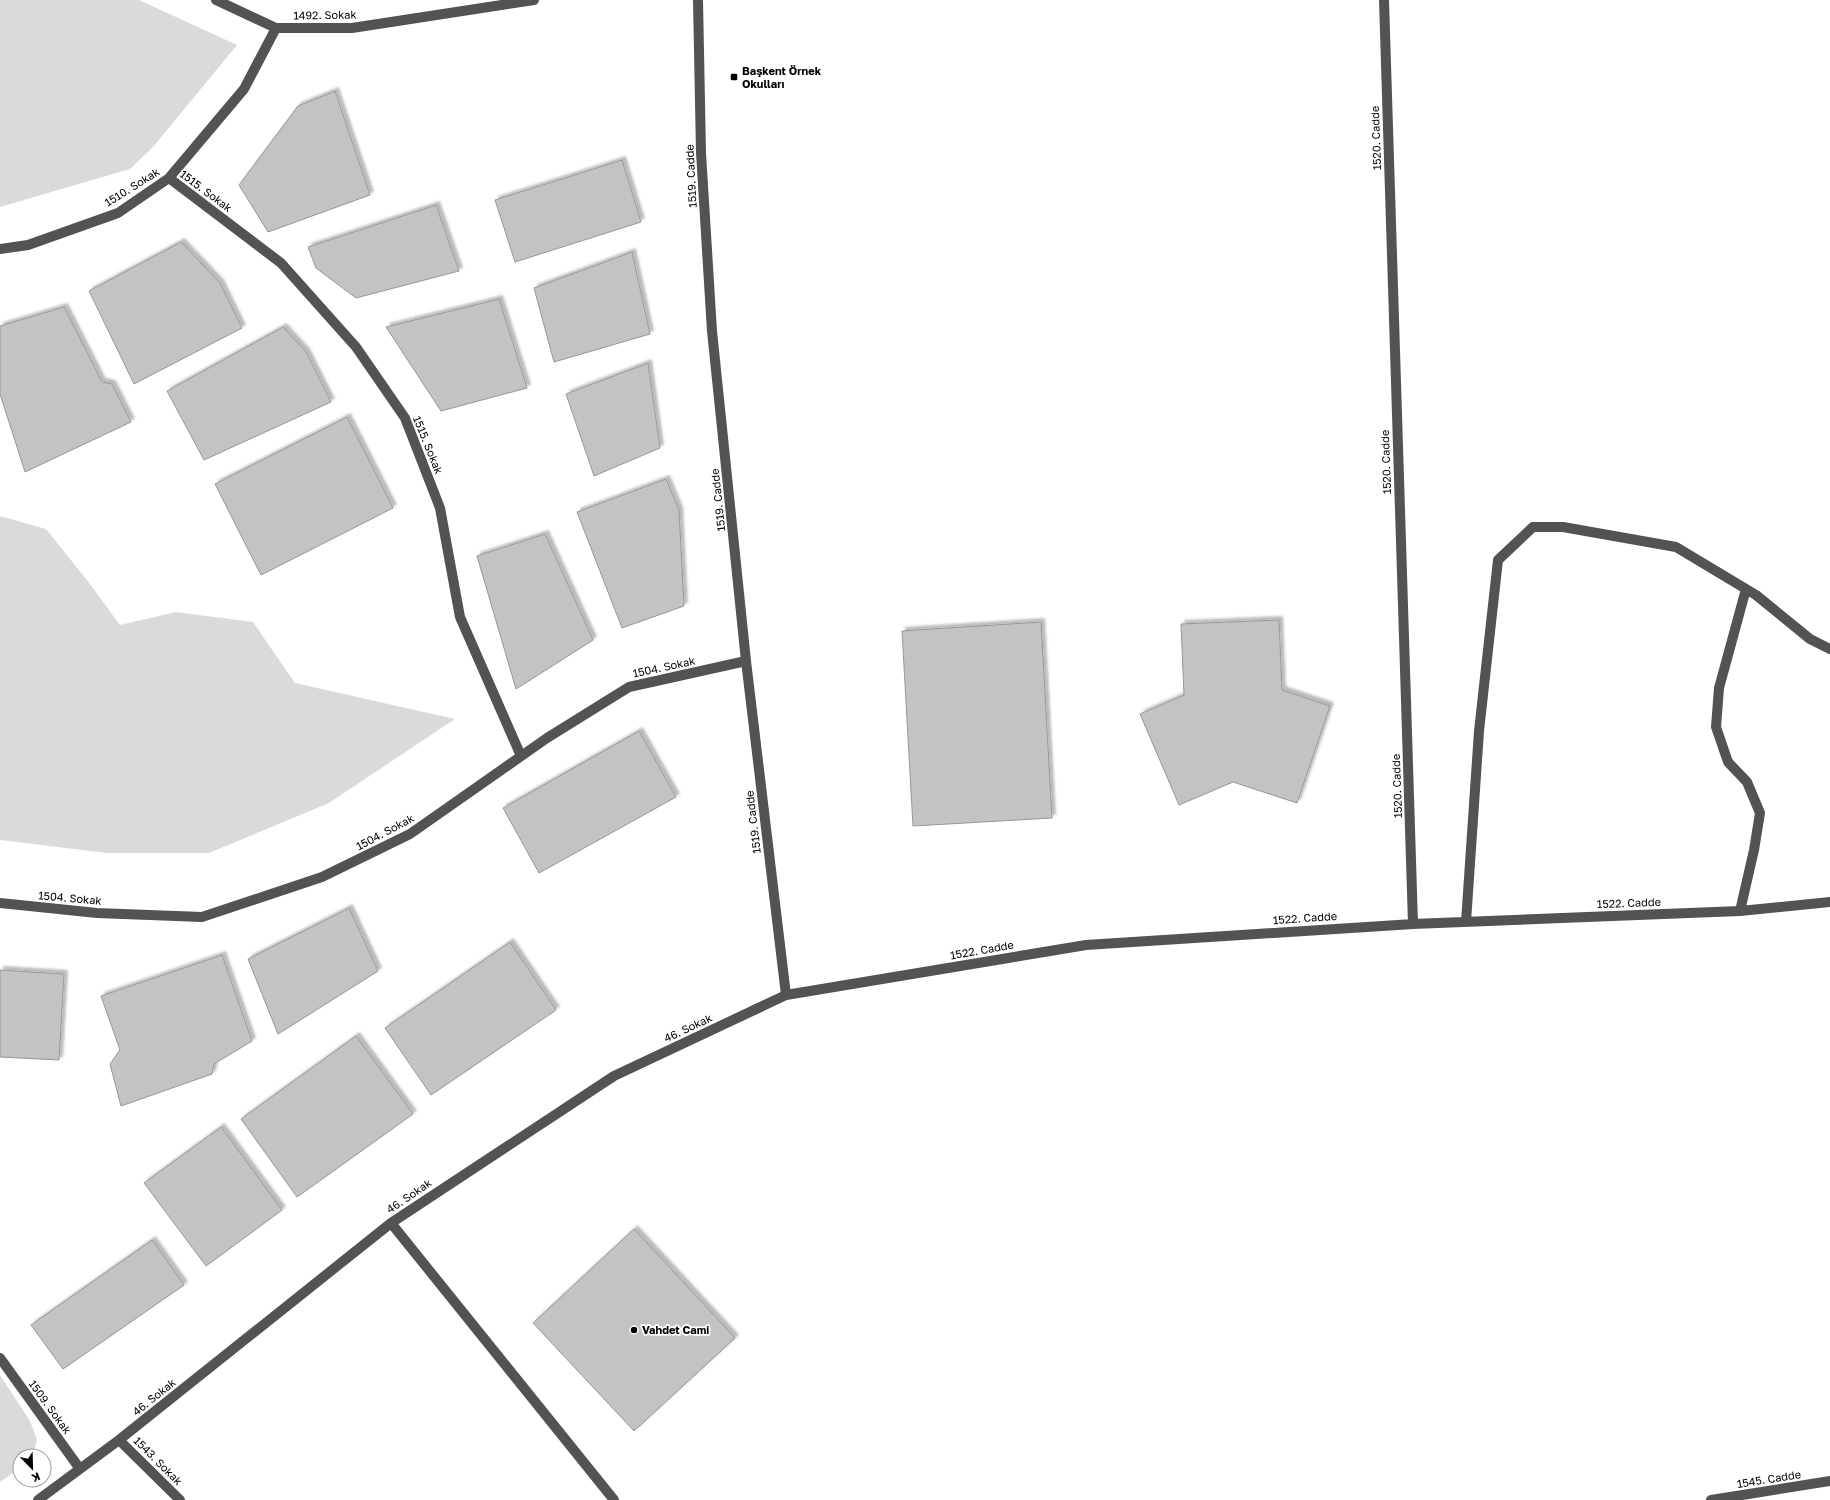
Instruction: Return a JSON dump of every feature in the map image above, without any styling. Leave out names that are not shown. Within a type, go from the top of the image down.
[{"type":"street","name":"1492. Sokak","points":[[216,0],[276,28],[352,28],[534,0]]},
{"type":"street","name":"1519. Cadde","points":[[698,0],[701,153],[712,331],[746,661],[786,995]]},
{"type":"street","name":"1520. Cadde","points":[[1384,0],[1413,924]]},
{"type":"street","name":"1510. Sokak","points":[[0,249],[28,245],[118,212],[169,178],[244,89],[276,28]]},
{"type":"street","name":"1515. Sokak","points":[[169,178],[280,263],[356,347],[405,418],[440,508],[460,617],[522,756]]},
{"type":"street","points":[[1466,922],[1479,731],[1498,560],[1533,526],[1563,527],[1676,547],[1746,589],[1810,639],[1830,649]]},
{"type":"street","points":[[1740,911],[1754,850],[1760,814],[1747,782],[1728,762],[1716,726],[1719,688],[1746,589]]},
{"type":"street","name":"1504. Sokak","points":[[0,903],[97,913],[202,917],[322,877],[410,834],[522,756],[628,687],[746,661]]},
{"type":"street","name":"1522. Cadde","points":[[786,995],[1086,945],[1413,924],[1740,911],[1830,902]]},
{"type":"street","name":"46. Sokak","points":[[38,1500],[119,1440],[391,1222],[614,1076],[786,995]]},
{"type":"street","points":[[391,1222],[614,1500]]},
{"type":"street","name":"1509. Sokak","points":[[0,1358],[80,1469]]},
{"type":"street","name":"1543. Sokak","points":[[119,1440],[180,1500]]},
{"type":"street","name":"1545. Cadde","points":[[1711,1500],[1830,1481]]},
{"type":"shaded area","points":[[0,0],[139,0],[237,45],[153,147],[130,169],[0,207]]},
{"type":"shaded area","points":[[0,516],[46,529],[90,584],[120,625],[176,612],[253,622],[295,683],[455,719],[329,803],[209,853],[107,853],[0,840]]},
{"type":"shaded area","points":[[0,1375],[30,1421],[37,1440],[34,1448],[12,1448],[12,1474],[0,1482]]},
{"type":"building","points":[[335,91],[370,195],[268,232],[239,185],[298,106]]},
{"type":"building","points":[[622,160],[641,222],[515,262],[495,200]]},
{"type":"building","points":[[436,205],[459,271],[356,298],[316,268],[308,247]]},
{"type":"building","points":[[181,242],[220,283],[242,328],[134,384],[89,291]]},
{"type":"building","points":[[632,252],[650,334],[554,362],[534,288]]},
{"type":"building","points":[[499,299],[527,388],[441,411],[386,327]]},
{"type":"building","points":[[64,307],[102,382],[112,384],[131,422],[25,472],[0,394],[0,326]]},
{"type":"building","points":[[283,327],[306,352],[331,402],[204,460],[167,391]]},
{"type":"building","points":[[648,363],[660,448],[594,476],[566,394]]},
{"type":"building","points":[[347,417],[393,508],[261,575],[215,484]]},
{"type":"building","points":[[666,479],[679,510],[684,606],[622,628],[577,512]]},
{"type":"building","points":[[545,534],[593,640],[516,689],[477,556]]},
{"type":"building","points":[[1279,620],[1282,690],[1330,706],[1297,803],[1233,782],[1179,805],[1140,714],[1184,695],[1181,624]]},
{"type":"building","points":[[1041,622],[1052,818],[913,826],[902,631]]},
{"type":"building","points":[[639,731],[676,797],[539,873],[503,808]]},
{"type":"building","points":[[349,908],[378,971],[278,1034],[248,959]]},
{"type":"building","points":[[510,942],[556,1010],[431,1095],[385,1028]]},
{"type":"building","points":[[222,955],[252,1041],[214,1064],[212,1074],[121,1106],[110,1064],[120,1050],[101,996]]},
{"type":"building","points":[[0,970],[64,974],[59,1060],[0,1057]]},
{"type":"building","points":[[356,1036],[413,1114],[297,1197],[241,1119]]},
{"type":"building","points":[[221,1127],[282,1210],[206,1266],[144,1183]]},
{"type":"building","name":"Vahdet Cami","points":[[634,1229],[735,1338],[634,1431],[533,1323]]},
{"type":"building","points":[[152,1240],[184,1285],[63,1369],[31,1325]]},
{"type":"place","name":"Başkent Örnek Okulları","points":[[734,77]]},
{"type":"place","name":"Vahdet Cami","points":[[634,1330]]}]
